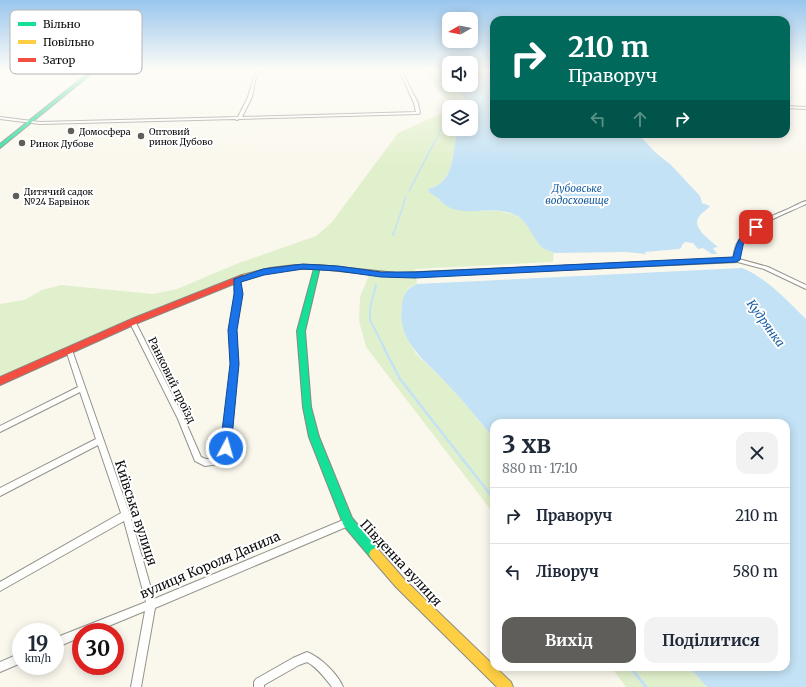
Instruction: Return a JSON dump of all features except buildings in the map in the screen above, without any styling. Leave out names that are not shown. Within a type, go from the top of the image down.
[{"type":"street","points":[[0,146],[54,102]]},
{"type":"street","points":[[237,119],[240,117],[247,102]]},
{"type":"street","points":[[0,118],[40,123],[237,119],[418,113],[416,102]]},
{"type":"street","points":[[790,107],[806,108]]},
{"type":"street","points":[[736,260],[739,244],[748,232],[806,202]]},
{"type":"street","points":[[0,382],[132,321],[237,281],[263,272],[283,268],[303,267],[381,274],[415,275],[736,260],[766,268],[806,286]]},
{"type":"street","name":"Південна вулиця","points":[[317,268],[301,331],[306,400],[314,437],[348,522],[400,583],[506,687]]},
{"type":"street","name":"Ранковий проїзд","points":[[132,321],[181,418],[198,459],[205,464],[216,462],[226,448],[235,364],[233,330],[238,294],[237,281]]},
{"type":"street","name":"Київська вулиця","points":[[68,350],[126,516],[151,604],[136,687]]},
{"type":"street","points":[[0,429],[82,388]]},
{"type":"street","points":[[0,492],[100,441]]},
{"type":"street","points":[[0,587],[126,516]]},
{"type":"street","name":"вулиця Короля Данила","points":[[104,623],[190,590],[275,552],[348,522]]},
{"type":"street","points":[[259,687],[259,682],[296,661],[307,658],[313,660],[325,671],[338,687]]},
{"type":"street","points":[[0,667],[12,662]]},
{"type":"green space","points":[[442,113],[442,136],[456,136],[451,164],[444,180],[428,189],[439,200],[457,210],[500,211],[515,215],[524,221],[543,248],[554,253],[553,262],[415,269],[417,284],[410,287],[406,292],[401,312],[406,335],[416,354],[451,387],[490,434],[490,509],[366,347],[359,321],[360,297],[369,275],[378,274],[312,264],[289,265],[259,271],[214,286],[162,307],[93,336],[0,379],[0,304],[24,300],[42,290],[61,285],[153,294],[177,289],[236,264],[316,236],[332,222],[398,133]]},
{"type":"green space","points":[[614,671],[693,671],[707,687],[626,687]]},
{"type":"water","name":"Дубовське водосховище","points":[[478,102],[490,102],[490,138],[642,138],[656,153],[671,165],[700,196],[702,203],[710,206],[699,217],[697,225],[702,233],[718,247],[713,248],[717,254],[712,254],[703,248],[698,249],[693,243],[685,242],[679,249],[645,252],[646,254],[626,252],[554,253],[543,248],[524,221],[515,215],[501,211],[464,211],[452,209],[429,192],[428,189],[444,180],[448,173],[456,136],[478,136]]},
{"type":"water","name":"Кудрянка","points":[[742,268],[751,272],[768,284],[806,319],[806,687],[707,687],[693,671],[790,671],[790,419],[490,419],[490,434],[457,394],[424,361],[409,342],[401,319],[402,305],[403,298],[408,290],[417,284]]},
{"type":"waterway","points":[[435,142],[442,128]]},
{"type":"waterway","points":[[409,191],[435,141]]},
{"type":"waterway","points":[[394,233],[406,197]]},
{"type":"waterway","points":[[376,285],[370,308],[370,320],[385,349]]},
{"type":"waterway","points":[[384,348],[400,379],[490,494]]},
{"type":"waterway","points":[[633,671],[646,687]]},
{"type":"traffic: fast","points":[[0,146],[54,102]]},
{"type":"traffic: fast","points":[[581,267],[736,260]]},
{"type":"traffic: fast","points":[[317,267],[301,331],[307,407],[314,437],[348,522],[375,554]]},
{"type":"traffic: slow","points":[[244,277],[270,270],[295,267],[319,267],[397,275],[581,267]]},
{"type":"traffic: slow","points":[[375,554],[400,583],[506,687]]},
{"type":"traffic: jam","points":[[0,381],[137,320],[244,277]]},
{"type":"place","name":"Домосфера","points":[[71,131]]},
{"type":"place","name":"Оптовий ринок Дубово","points":[[141,136]]},
{"type":"place","name":"Ринок Дубове","points":[[22,143]]},
{"type":"place","name":"Дитячий садок №24 Барвінок","points":[[16,196]]},
{"type":"route","points":[[226,448],[235,364],[233,330],[238,294],[237,281],[263,272],[283,268],[303,267],[381,274],[415,275],[736,260],[739,244],[748,232],[756,227]]}]
